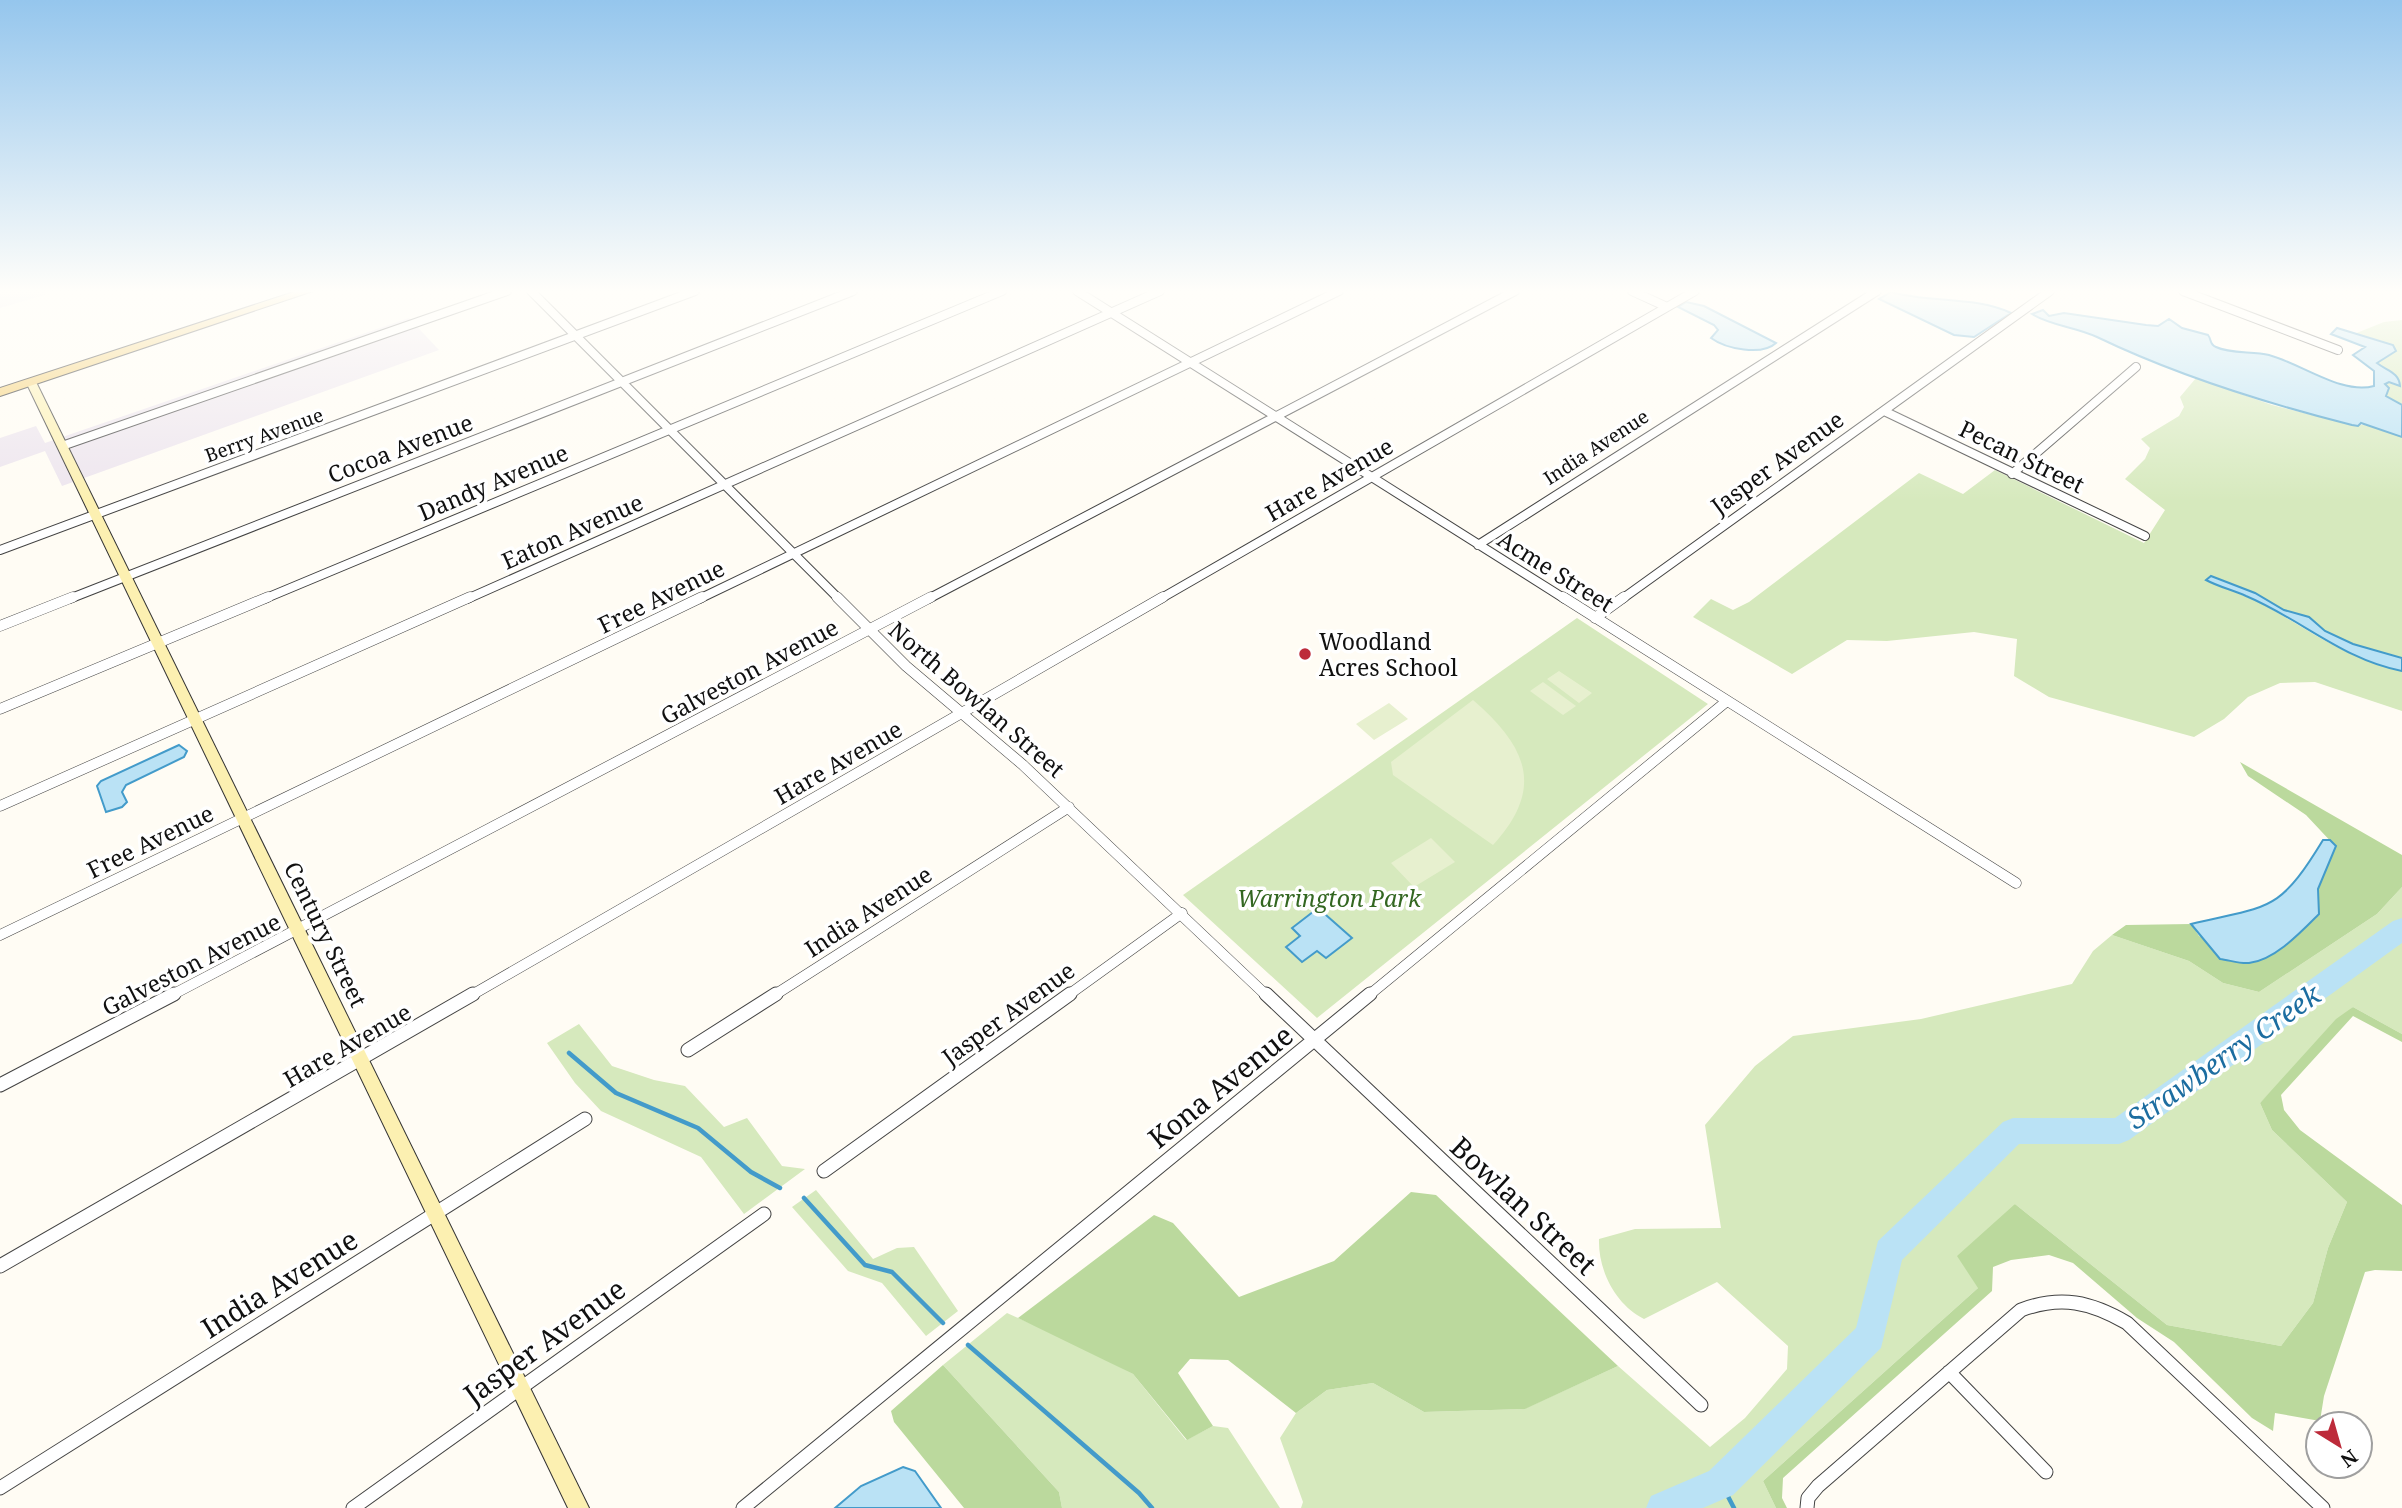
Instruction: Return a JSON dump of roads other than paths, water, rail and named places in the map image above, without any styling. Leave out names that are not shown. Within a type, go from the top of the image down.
[{"type":"main road","points":[[0,392],[94,361]]},
{"type":"street","points":[[62,446],[305,361]]},
{"type":"street","name":"Berry Avenue","points":[[0,550],[505,361]]},
{"type":"street","name":"North Bowlan Street","points":[[602,361],[947,704],[978,725],[1069,807],[1314,1041]]},
{"type":"street","name":"Cocoa Avenue","points":[[0,626],[674,361]]},
{"type":"street","name":"Dandy Avenue","points":[[0,709],[833,361]]},
{"type":"street","name":"Eaton Avenue","points":[[0,806],[1002,361]]},
{"type":"street","name":"Acme Street","points":[[1187,361],[2015,883]]},
{"type":"street","name":"Free Avenue","points":[[0,935],[1193,361]]},
{"type":"street","name":"Galveston Avenue","points":[[0,1085],[1381,361]]},
{"type":"street","name":"Hare Avenue","points":[[0,1266],[1573,361]]},
{"type":"street","name":"India Avenue","points":[[1478,545],[1766,361]]},
{"type":"street","name":"Jasper Avenue","points":[[1595,618],[1953,361]]},
{"type":"street","points":[[2012,474],[2136,367]]},
{"type":"street","name":"Century Street","points":[[31,382],[363,1058],[579,1508]]},
{"type":"street","name":"Pecan Street","points":[[1884,411],[2145,536]]},
{"type":"street","name":"Kona Avenue","points":[[743,1508],[1727,701]]},
{"type":"street","name":"India Avenue","points":[[688,1050],[1069,807]]},
{"type":"street","name":"Jasper Avenue","points":[[824,1171],[1182,913]]},
{"type":"street","name":"Bowlan Street","points":[[1314,1041],[1701,1405]]},
{"type":"street","name":"India Avenue","points":[[0,1488],[585,1119]]},
{"type":"street","name":"Jasper Avenue","points":[[352,1508],[764,1214]]},
{"type":"street","points":[[1807,1508],[1808,1498],[1818,1486],[2021,1310],[2041,1301],[2074,1301],[2106,1310],[2136,1331],[2323,1508]]},
{"type":"street","points":[[1950,1372],[2046,1472]]},
{"type":"water","points":[[2154,361],[2287,361],[2335,383],[2362,388],[2374,386],[2374,371],[2361,361],[2380,361],[2377,363],[2395,375],[2399,381],[2400,386],[2389,382],[2385,384],[2389,388],[2386,396],[2402,405],[2402,437],[2361,423],[2358,426],[2352,425],[2287,407]]},
{"type":"water","points":[[2211,576],[2255,593],[2284,610],[2309,617],[2325,631],[2353,644],[2402,658],[2402,671],[2381,666],[2341,649],[2266,605],[2206,580]]},
{"type":"water","points":[[179,745],[187,751],[184,757],[126,785],[122,792],[127,802],[122,807],[106,812],[97,786],[101,781]]},
{"type":"water","points":[[2323,840],[2330,840],[2336,846],[2318,889],[2319,914],[2287,944],[2268,957],[2249,963],[2220,959],[2191,924],[2256,909],[2270,903],[2295,882]]},
{"type":"water","points":[[1318,908],[1352,938],[1326,958],[1317,951],[1302,962],[1286,947],[1300,936],[1292,928]]},
{"type":"water","points":[[903,1467],[915,1471],[941,1508],[835,1508],[861,1486]]},
{"type":"waterway","name":"Strawberry Creek","points":[[1663,1508],[1721,1483],[1870,1337],[1889,1252],[2013,1131],[2119,1131],[2402,929]]},
{"type":"waterway","points":[[569,1053],[616,1093],[698,1128],[751,1172],[780,1188]]},
{"type":"waterway","points":[[804,1198],[865,1265],[892,1272],[943,1323]]},
{"type":"waterway","points":[[968,1345],[1139,1493],[1152,1508]]},
{"type":"waterway","points":[[1721,1483],[1734,1508]]},
{"type":"place","name":"Woodland Acres School","points":[[1305,654]]},
{"type":"park label","name":"Warrington Park","points":[[1329,898]]}]
